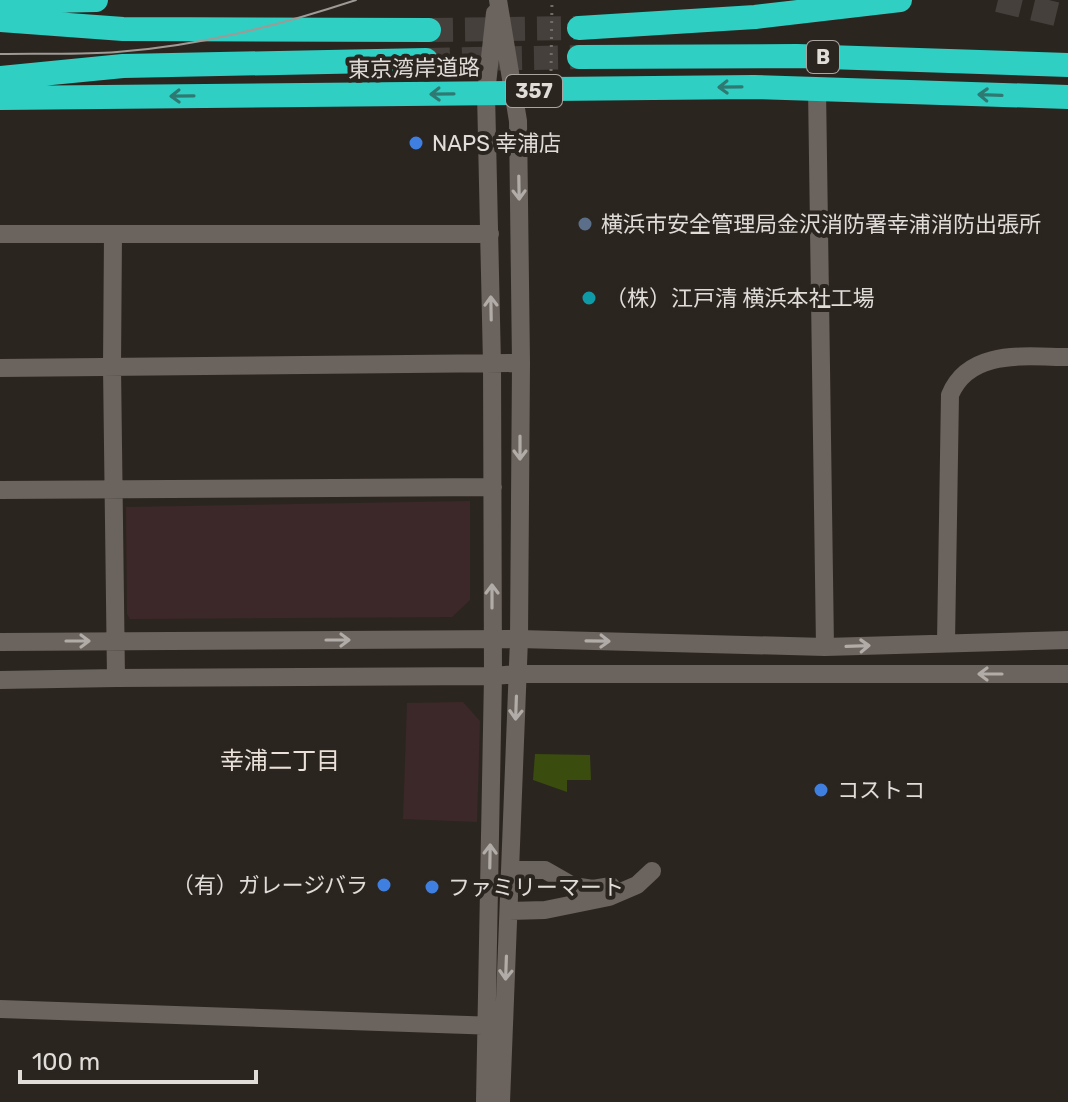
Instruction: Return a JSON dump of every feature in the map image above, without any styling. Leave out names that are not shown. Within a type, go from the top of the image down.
[{"type":"highway","points":[[0,2],[96,0]]},
{"type":"highway","name":"B","points":[[579,28],[755,17],[900,0]]},
{"type":"highway","points":[[0,20],[123,29],[429,30]]},
{"type":"highway","name":"B","points":[[579,57],[797,56],[1068,65]]},
{"type":"highway","points":[[0,78],[123,66],[426,60]]},
{"type":"highway","name":"東京湾岸道路","points":[[0,98],[817,88],[1068,97]]},
{"type":"street","points":[[497,0],[486,93],[492,364],[496,1026],[501,1102]]},
{"type":"street","points":[[485,1102],[509,911],[519,639],[521,363],[518,121],[497,0]]},
{"type":"street","points":[[817,88],[825,647]]},
{"type":"street","points":[[0,234],[490,234]]},
{"type":"street","points":[[113,234],[116,678]]},
{"type":"street","points":[[946,642],[950,395],[954,386],[971,369],[991,359],[1068,357]]},
{"type":"street","points":[[0,368],[521,363]]},
{"type":"street","points":[[0,490],[493,487]]},
{"type":"street","points":[[0,642],[519,639],[825,647],[1068,640]]},
{"type":"street","points":[[0,680],[518,674],[1068,674]]},
{"type":"street","points":[[509,911],[545,910],[609,897],[637,885],[652,871],[636,874],[616,885],[593,889],[573,886],[545,870],[510,870]]},
{"type":"street","points":[[0,1009],[496,1026]]},
{"type":"path","points":[[552,0],[552,89]]},
{"type":"shaded area","points":[[470,501],[470,600],[452,617],[130,619],[127,614],[126,507]]},
{"type":"shaded area","points":[[463,702],[480,721],[477,822],[403,819],[407,703]]},
{"type":"green space","points":[[535,754],[590,755],[591,780],[567,780],[567,792],[533,780]]},
{"type":"tunnel","points":[[998,0],[1068,17]]},
{"type":"tunnel","points":[[429,30],[579,28]]},
{"type":"tunnel","points":[[426,60],[579,57]]},
{"type":"tram line","points":[[0,54],[102,53],[178,45],[267,26],[356,0]]},
{"type":"place","name":"NAPS 幸浦店","points":[[416,143]]},
{"type":"place","name":"横浜市安全管理局金沢消防署幸浦消防出張所","points":[[585,224]]},
{"type":"place","name":"（株）江戸清 横浜本社工場","points":[[589,298]]},
{"type":"place","name":"コストコ","points":[[821,790]]},
{"type":"place","name":"（有）ガレージバラ","points":[[384,885]]},
{"type":"place","name":"ファミリーマート","points":[[432,887]]},
{"type":"district","name":"幸浦二丁目","points":[[280,761]]}]
